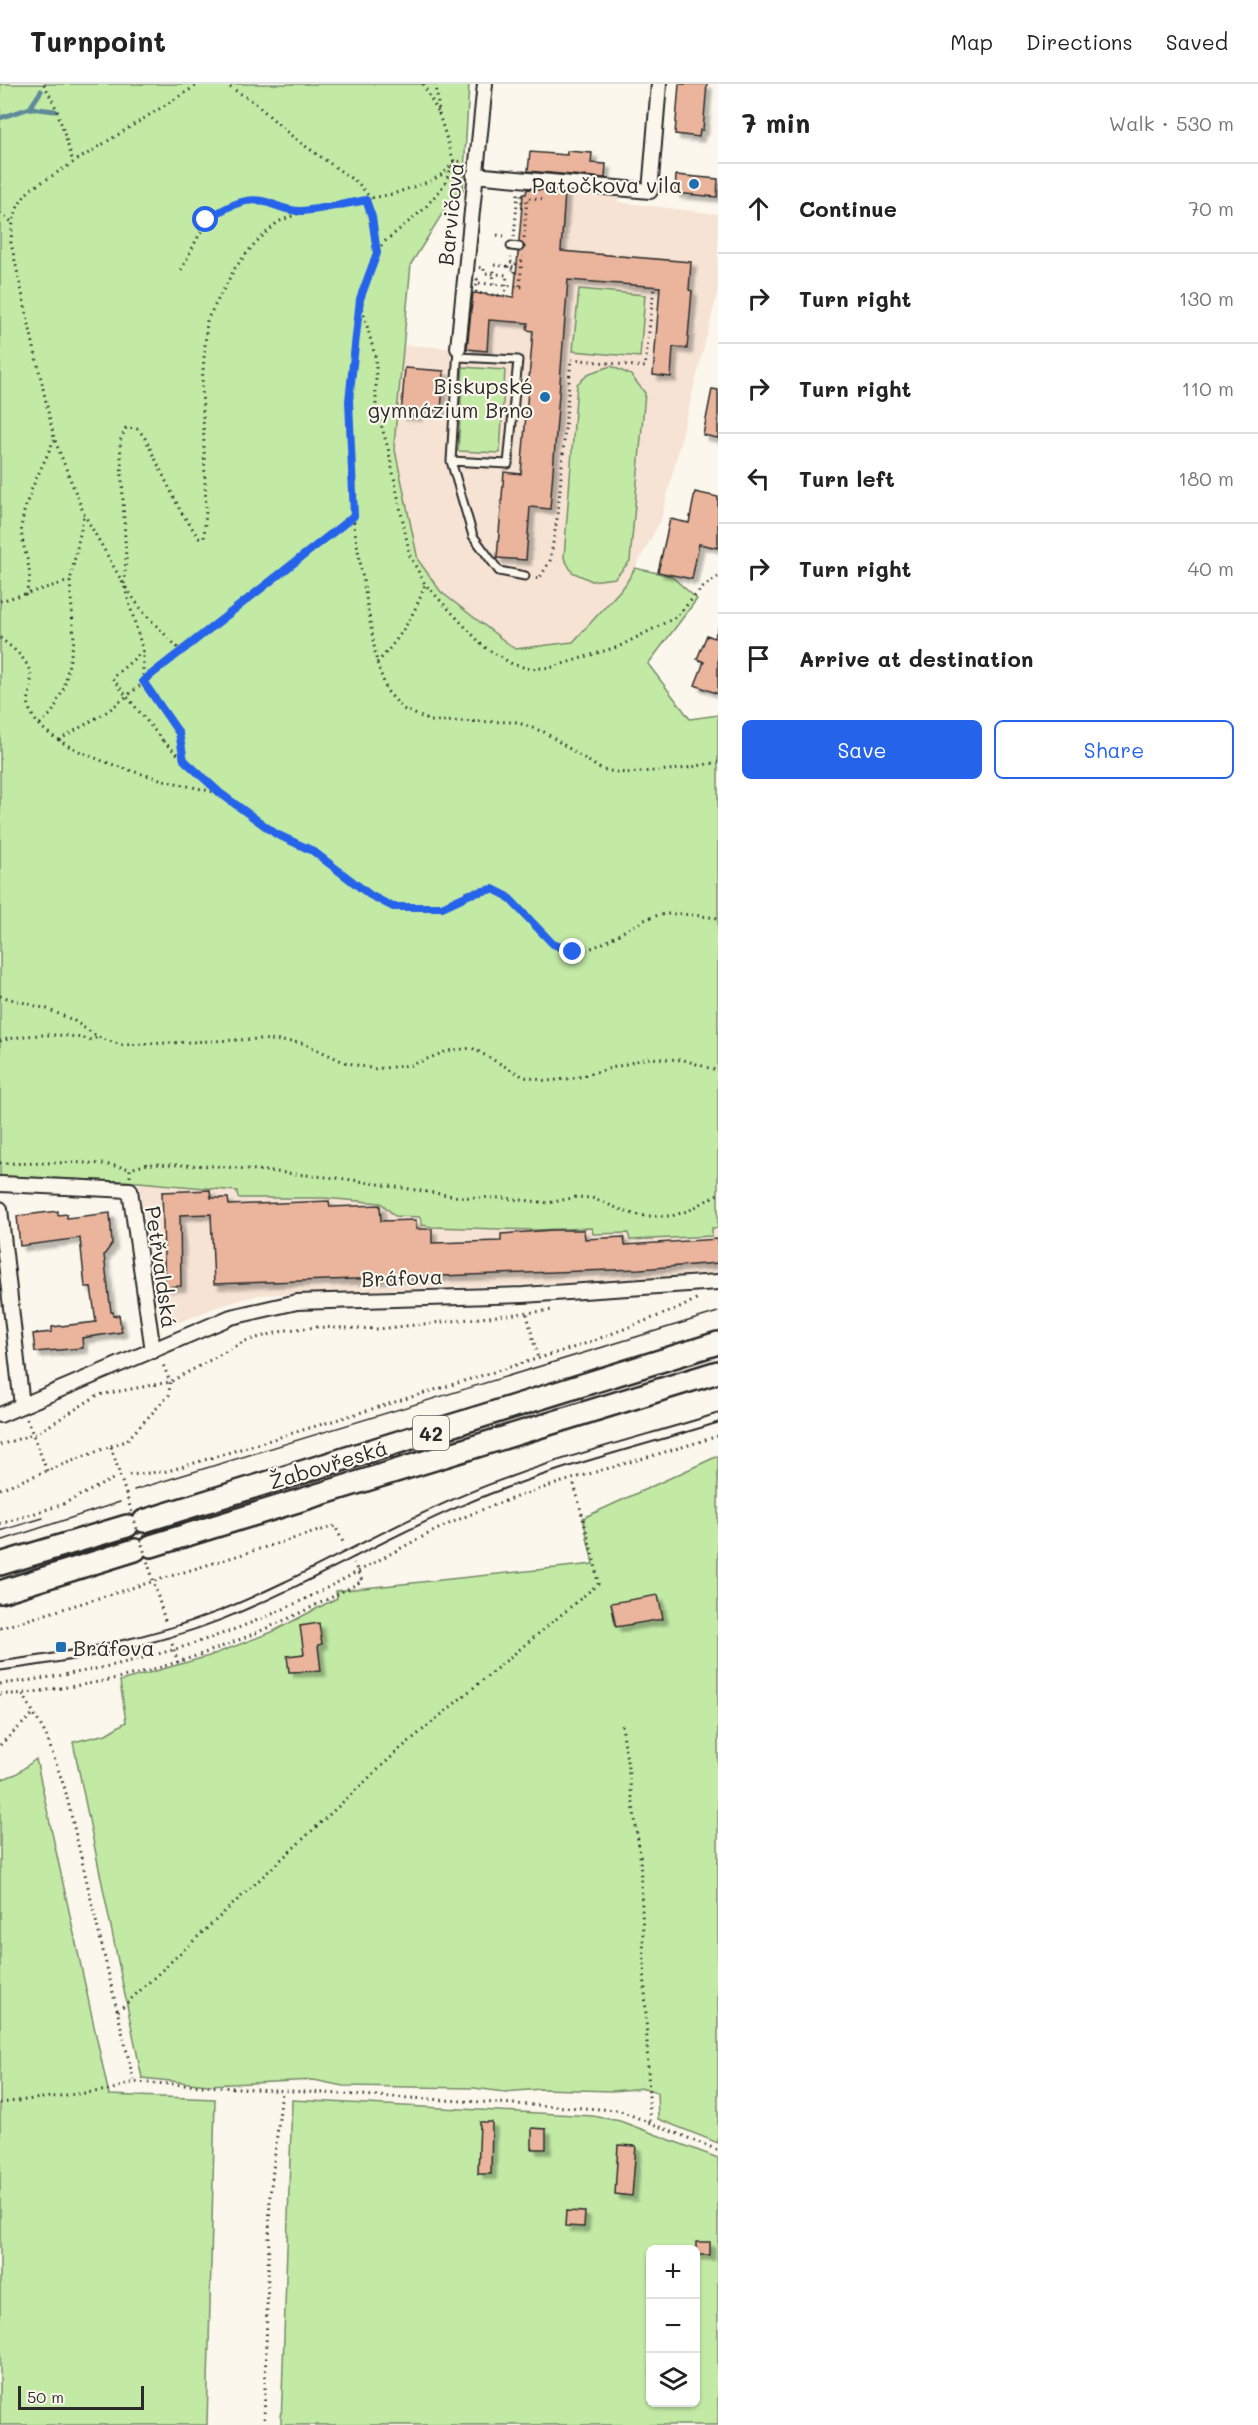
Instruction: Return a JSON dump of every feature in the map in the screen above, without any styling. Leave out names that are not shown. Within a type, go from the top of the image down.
[{"type":"highway","name":"Žabovřeská","points":[[0,1564],[718,1343]]},
{"type":"highway","name":"Žabovřeská","points":[[0,1592],[718,1372]]},
{"type":"street","name":"Barvičova","points":[[458,352],[474,175],[485,84]]},
{"type":"street","points":[[474,175],[650,191],[659,84]]},
{"type":"street","points":[[0,1184],[130,1190]]},
{"type":"street","name":"Petřvaldská","points":[[130,1190],[154,1350]]},
{"type":"street","points":[[0,1209],[22,1406]]},
{"type":"street","name":"Bráfova","points":[[0,1415],[231,1317],[297,1302],[523,1295],[718,1282]]},
{"type":"lane","points":[[451,461],[508,464],[518,360],[458,352],[451,461],[473,536],[499,571],[525,576]]},
{"type":"lane","points":[[0,1666],[86,1653],[195,1625],[263,1597],[412,1523],[494,1487],[718,1418]]},
{"type":"path","points":[[44,84],[57,110],[73,162]]},
{"type":"path","points":[[182,652],[144,613],[124,585],[84,514],[54,438],[11,243],[12,222],[18,201],[31,189],[199,84]]},
{"type":"path","points":[[225,84],[254,102],[294,138],[359,184],[371,200]]},
{"type":"path","points":[[423,84],[439,114],[454,162],[444,185],[424,209],[384,243],[377,253],[360,299],[349,401],[354,516],[377,663],[387,691],[403,709],[430,721],[516,722],[544,732],[602,770],[626,773],[681,769],[718,762]]},
{"type":"path","points":[[436,84],[439,114]]},
{"type":"path","points":[[181,270],[206,220],[224,208],[243,202],[261,201],[287,210],[303,211],[371,200],[433,180],[454,162]]},
{"type":"path","points":[[497,235],[514,237],[519,194],[522,203]]},
{"type":"path","points":[[524,240],[527,198],[542,199]]},
{"type":"path","points":[[366,200],[372,217],[377,253]]},
{"type":"path","points":[[184,760],[179,733],[143,681],[143,651],[124,585],[126,559],[120,441],[126,428],[137,429],[144,435],[181,512],[199,538],[204,538],[206,511],[202,383],[207,320],[235,268],[255,243],[278,222],[303,211]]},
{"type":"path","points":[[0,213],[12,222]]},
{"type":"path","points":[[517,248],[520,286]]},
{"type":"path","points":[[493,284],[494,267],[509,264],[508,269],[515,269],[515,276]]},
{"type":"path","points":[[473,267],[484,268],[484,273],[494,274],[507,275],[505,296],[476,293],[477,279],[472,278],[473,267]]},
{"type":"path","points":[[477,283],[525,287]]},
{"type":"path","points":[[525,576],[538,579],[550,561],[558,513],[571,359],[645,367],[654,287]]},
{"type":"path","points":[[360,299],[375,360],[376,408],[388,448],[410,556],[425,584],[483,646],[512,664],[530,669],[553,667],[620,646],[656,628],[676,617],[704,586],[718,577]]},
{"type":"path","points":[[25,595],[30,585],[30,568],[21,524],[54,438]]},
{"type":"path","points":[[40,724],[52,713],[64,688],[74,640],[70,581],[84,514]]},
{"type":"path","points":[[59,740],[108,711],[354,516]]},
{"type":"path","points":[[0,602],[70,581]]},
{"type":"path","points":[[377,663],[404,632],[420,601],[425,584]]},
{"type":"path","points":[[0,639],[26,663],[31,677],[28,701],[31,713],[59,740],[77,750],[157,779],[220,793]]},
{"type":"path","points":[[143,651],[112,678],[163,741],[220,793],[276,834],[313,851],[370,895],[393,907],[442,907],[470,894],[493,889],[507,896],[553,944],[573,952],[596,948],[644,920],[658,915],[718,918]]},
{"type":"path","points":[[0,996],[47,1009],[73,1020],[98,1037],[121,1045],[260,1039],[303,1043],[344,1062],[374,1069],[412,1065],[447,1051],[472,1047],[524,1077],[548,1082],[575,1078],[648,1058],[684,1060],[718,1071]]},
{"type":"path","points":[[0,1041],[22,1035],[74,1036],[92,1040],[98,1037]]},
{"type":"path","points":[[0,1163],[107,1163],[130,1169],[148,1164],[216,1166],[365,1181],[460,1197],[504,1198],[549,1203],[576,1197],[592,1198],[629,1213],[646,1215],[672,1216],[690,1210],[718,1194]]},
{"type":"path","points":[[130,1169],[130,1190]]},
{"type":"path","points":[[523,1295],[538,1359]]},
{"type":"path","points":[[129,1474],[168,1471],[538,1359],[682,1308],[700,1297]]},
{"type":"path","points":[[0,1445],[31,1435],[98,1395],[170,1382],[245,1341],[286,1330],[316,1327],[378,1329],[527,1314],[561,1308]]},
{"type":"path","points":[[0,1490],[126,1441],[169,1395],[170,1382],[154,1350]]},
{"type":"path","points":[[31,1435],[47,1471]]},
{"type":"path","points":[[118,2011],[400,1749],[598,1584],[573,1480],[718,1436]]},
{"type":"path","points":[[111,1446],[166,1624]]},
{"type":"path","points":[[0,1524],[61,1504],[113,1479]]},
{"type":"path","points":[[0,1628],[335,1526],[344,1544],[335,1549]]},
{"type":"path","points":[[0,1694],[100,1682],[178,1663],[263,1632],[315,1606],[362,1581],[357,1570]]},
{"type":"path","points":[[157,1626],[177,1620]]},
{"type":"path","points":[[174,1651],[178,1663]]},
{"type":"path","points":[[22,1693],[46,1735],[65,1789],[134,2082]]},
{"type":"path","points":[[0,1745],[33,1713]]},
{"type":"path","points":[[622,1725],[640,1855],[650,2123]]},
{"type":"path","points":[[0,2103],[110,2090],[134,2082],[618,2110],[718,2150]]},
{"type":"path","points":[[264,2425],[270,2196],[282,2091]]},
{"type":"shaded area","name":"Biskupské gymnázium Brno","points":[[554,190],[618,195],[618,202],[718,214],[718,291],[661,520],[635,568],[625,585],[573,642],[515,649],[441,592],[418,560],[394,445],[402,345],[466,349],[471,293],[514,297],[523,194],[553,196]]},
{"type":"shaded area","points":[[139,1182],[238,1191],[238,1197],[324,1198],[382,1203],[395,1216],[534,1230],[593,1228],[593,1234],[629,1233],[630,1240],[712,1236],[712,1228],[718,1228],[718,1277],[258,1295],[217,1307],[172,1325],[159,1319],[145,1209],[142,1209]]},
{"type":"green space","points":[[0,84],[469,84],[463,190],[455,193],[411,264],[394,445],[418,560],[441,592],[515,649],[573,642],[625,585],[635,568],[671,576],[697,599],[648,664],[690,719],[718,715],[718,1228],[712,1228],[712,1236],[630,1240],[628,1233],[593,1234],[592,1228],[534,1230],[432,1227],[422,1225],[420,1217],[395,1216],[381,1203],[324,1198],[238,1198],[237,1191],[139,1182],[0,1176]]},
{"type":"green space","points":[[579,289],[645,295],[640,357],[573,351]]},
{"type":"green space","points":[[611,366],[631,375],[645,393],[630,561],[615,578],[592,581],[572,572],[564,558],[577,384],[590,373]]},
{"type":"green space","points":[[463,367],[505,370],[500,453],[458,451]]},
{"type":"green space","points":[[718,1456],[718,2143],[658,2119],[657,2092],[644,2088],[613,2091],[541,2089],[504,2092],[474,2088],[343,2086],[314,2080],[208,2085],[142,2078],[73,1742],[106,1734],[126,1722],[120,1681],[209,1656],[272,1632],[337,1598],[336,1591],[593,1564],[583,1518]]},
{"type":"green space","points":[[36,1759],[109,2095],[215,2099],[207,2425],[0,2425],[0,1780],[16,1774]]},
{"type":"green space","points":[[292,2100],[593,2116],[620,2121],[718,2158],[718,2425],[281,2425]]},
{"type":"building","points":[[679,84],[707,84],[703,130],[700,130],[699,137],[675,134]]},
{"type":"building","points":[[567,151],[592,153],[591,163],[606,164],[605,178],[528,171],[530,152],[567,155]]},
{"type":"building","name":"Patočkova vila","points":[[676,175],[718,179],[717,197],[675,193]]},
{"type":"building","points":[[527,189],[565,192],[561,251],[691,262],[689,290],[692,291],[687,349],[673,347],[671,377],[653,375],[660,287],[568,280],[550,509],[530,507],[526,560],[497,558],[504,472],[521,474],[533,331],[527,330],[528,323],[489,320],[487,351],[467,349],[473,293],[514,297],[518,253],[525,247],[519,241],[523,194],[526,194]]},
{"type":"building","points":[[405,368],[444,371],[441,410],[418,410],[417,416],[401,415]]},
{"type":"building","points":[[712,389],[718,390],[718,438],[703,435]]},
{"type":"building","points":[[695,492],[718,497],[718,548],[699,544],[692,579],[658,572],[670,519],[689,523]]},
{"type":"building","points":[[718,628],[718,694],[695,685],[704,662],[697,659],[707,635],[714,638]]},
{"type":"building","points":[[210,1190],[211,1198],[228,1198],[229,1205],[329,1201],[330,1207],[380,1205],[381,1221],[416,1220],[416,1229],[432,1229],[432,1243],[501,1241],[501,1234],[552,1230],[584,1230],[585,1239],[624,1237],[625,1245],[718,1239],[718,1263],[640,1269],[214,1284],[211,1214],[180,1215],[181,1286],[165,1287],[162,1192]]},
{"type":"building","points":[[58,1211],[58,1215],[67,1214],[67,1218],[110,1213],[112,1244],[104,1255],[111,1312],[113,1316],[119,1315],[122,1332],[82,1338],[83,1348],[35,1352],[33,1334],[52,1332],[52,1327],[96,1322],[91,1287],[85,1287],[80,1238],[20,1246],[17,1216]]},
{"type":"building","points":[[658,1595],[663,1619],[616,1627],[611,1603]]},
{"type":"building","points":[[319,1623],[322,1644],[318,1645],[321,1671],[289,1672],[287,1656],[304,1654],[300,1626]]},
{"type":"building","points":[[480,2122],[492,2122],[491,2174],[478,2174]]},
{"type":"building","points":[[532,2128],[546,2129],[546,2149],[532,2149]]},
{"type":"building","points":[[618,2145],[636,2146],[632,2196],[615,2194]]},
{"type":"building","points":[[566,2211],[585,2212],[584,2227],[565,2226]]},
{"type":"building","points":[[696,2242],[710,2242],[710,2255],[700,2255],[700,2245],[696,2245]]},
{"type":"waterway","points":[[0,118],[30,108],[41,91]]},
{"type":"waterway","points":[[30,108],[55,111]]},
{"type":"tram line","points":[[134,1490],[718,1312]]},
{"type":"tram line","points":[[0,1541],[120,1502]]},
{"type":"tram line","points":[[0,1531],[43,1518]]},
{"type":"place","name":"Patočkova vila","points":[[694,184]]},
{"type":"place","name":"Biskupské gymnázium Brno","points":[[545,397]]},
{"type":"place","name":"Bráfova","points":[[61,1647]]},
{"type":"route","points":[[206,220],[224,208],[243,202],[261,201],[287,210],[303,211],[366,200],[372,217],[377,253],[360,299],[349,401],[354,471],[354,516],[143,681],[179,733],[184,760],[220,793],[276,834],[313,851],[370,895],[393,907],[442,907],[470,894],[493,889],[507,896],[553,944],[573,952]]}]
